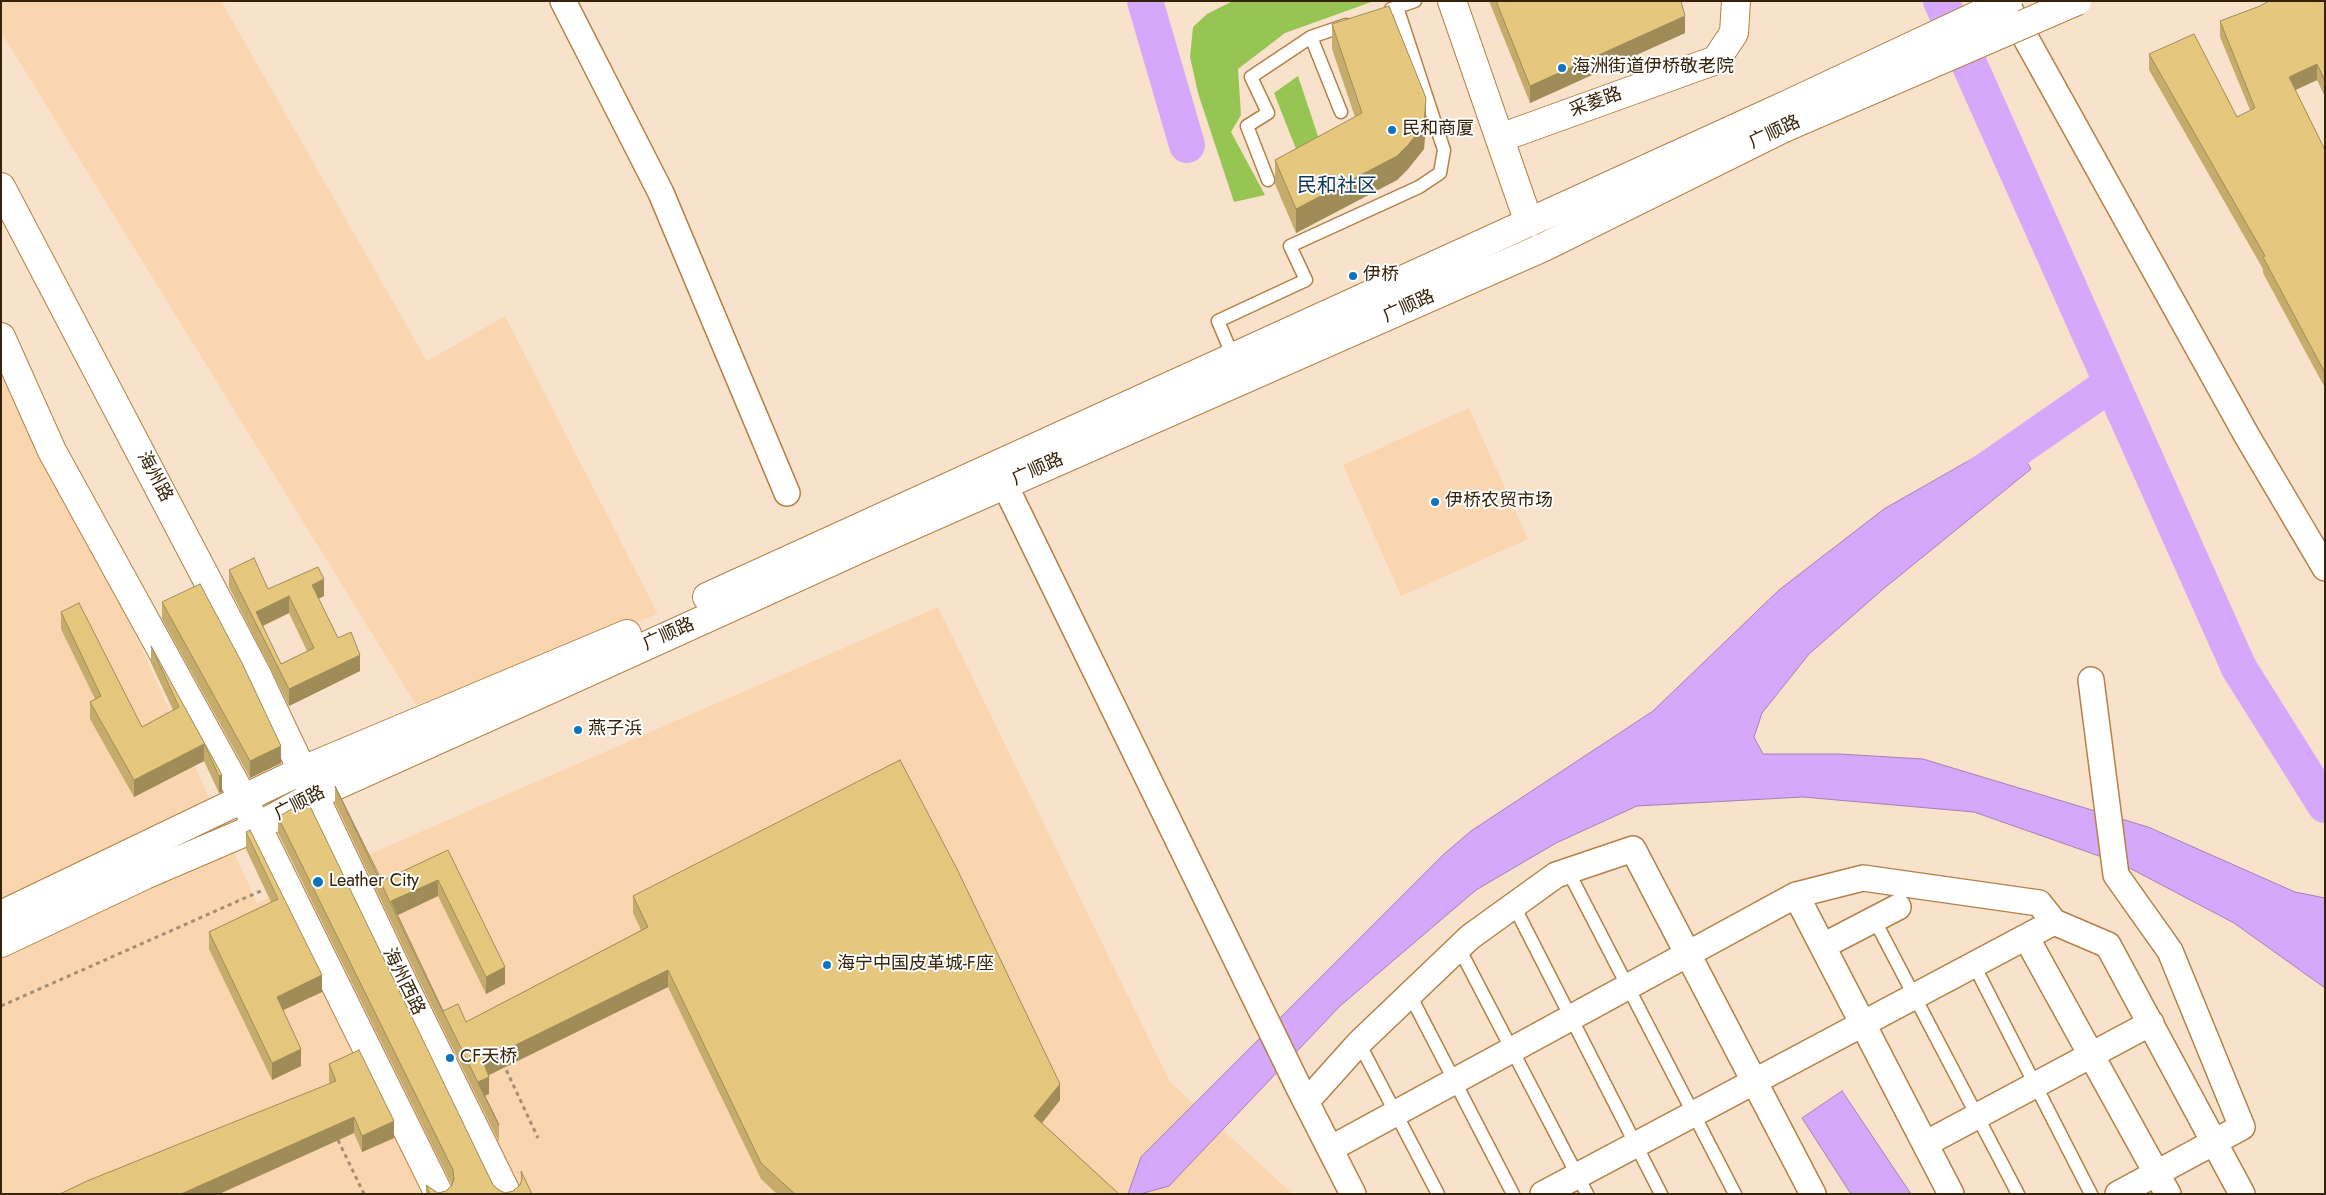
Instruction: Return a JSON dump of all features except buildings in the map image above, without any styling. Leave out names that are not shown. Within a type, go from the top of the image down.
[{"type":"main road","points":[[1452,1],[1529,223]]},
{"type":"main road","name":"采菱路","points":[[1500,138],[1716,60],[1734,34],[1736,1]]},
{"type":"main road","points":[[1782,118],[2007,1]]},
{"type":"main road","name":"广顺路","points":[[1,943],[145,875],[257,826],[315,795],[1001,475],[1238,368],[1529,223],[1782,118],[2077,1]]},
{"type":"main road","name":"广顺路","points":[[1238,368],[1544,247],[1782,118]]},
{"type":"main road","name":"海州路","points":[[1,187],[256,673],[302,770]]},
{"type":"main road","points":[[1,337],[52,451],[243,798],[439,1194]]},
{"type":"main road","name":"广顺路","points":[[1,915],[302,770],[614,640],[1001,475]]},
{"type":"main road","name":"海州西路","points":[[302,770],[507,1194]]},
{"type":"street","points":[[563,1],[661,193],[787,493]]},
{"type":"street","points":[[2007,1],[2012,16],[2247,436],[2325,568]]},
{"type":"street","points":[[1001,475],[1302,1095],[1353,1194]]},
{"type":"street","points":[[2091,680],[2116,875],[2170,951],[2242,1128],[2216,1142],[2162,1183],[2118,1194]]},
{"type":"street","points":[[1302,1095],[1459,948],[1514,906],[1556,875],[1633,849],[1814,1194]]},
{"type":"street","points":[[1330,1149],[1796,895],[1864,878],[2039,903],[2054,922],[2108,945],[2216,1142],[2242,1194]]},
{"type":"street","points":[[1796,895],[1951,1194]]},
{"type":"street","points":[[1822,946],[1898,907]]},
{"type":"street","points":[[1543,1194],[1582,1185],[1636,1144],[2054,922]]},
{"type":"street","points":[[2026,937],[2162,1183]]},
{"type":"street","points":[[1925,1144],[2151,1023]]},
{"type":"lane","points":[[1380,13],[1415,1]]},
{"type":"lane","points":[[1238,368],[1218,321],[1306,280],[1290,246],[1419,187],[1440,173],[1444,150],[1397,7]]},
{"type":"lane","points":[[1268,180],[1247,126],[1268,114],[1250,77],[1311,37],[1354,22]]},
{"type":"lane","points":[[1311,37],[1341,112]]},
{"type":"lane","points":[[1568,871],[1735,1194]]},
{"type":"lane","points":[[1514,906],[1662,1194]]},
{"type":"lane","points":[[1874,920],[2018,1194]]},
{"type":"lane","points":[[1459,948],[1582,1185]]},
{"type":"lane","points":[[1974,965],[2091,1194]]},
{"type":"lane","points":[[1410,995],[1514,1194]]},
{"type":"lane","points":[[1359,1043],[1438,1194]]},
{"type":"path","points":[[1,1006],[263,890]]},
{"type":"path","points":[[502,1060],[538,1138]]},
{"type":"path","points":[[338,1140],[364,1194]]},
{"type":"shaded area","points":[[1,1],[221,1],[427,361],[505,316],[658,614],[416,705],[1,32]]},
{"type":"shaded area","points":[[1,345],[52,451],[257,903],[938,607],[1170,1082],[1293,1194],[1,1194]]},
{"type":"shaded area","name":"伊桥农贸市场","points":[[1469,408],[1528,539],[1401,596],[1343,465]]},
{"type":"shaded area","points":[[2012,436],[2031,469],[1882,590],[1809,654],[1762,713],[1754,737],[1763,754],[1839,754],[1923,759],[2148,827],[2295,892],[2325,898],[2325,988],[2234,923],[2122,864],[1974,812],[1803,797],[1637,806],[1556,843],[1476,890],[1340,1006],[1169,1186],[1140,1194],[1128,1194],[1141,1157],[1443,855],[1471,831],[1653,711],[1779,590],[1884,509]]},
{"type":"shaded area","points":[[1842,1091],[1911,1194],[1851,1194],[1802,1118]]},
{"type":"green space","points":[[1233,1],[1374,1],[1285,33],[1238,69],[1241,115],[1231,132],[1265,195],[1234,202],[1198,93],[1190,57],[1193,27],[1207,14]]},
{"type":"green space","points":[[1298,76],[1322,148],[1300,159],[1274,93]]},
{"type":"waterway","points":[[1145,1],[1187,145]]},
{"type":"waterway","points":[[1941,1],[2239,668],[2325,805]]},
{"type":"waterway","points":[[1978,476],[2112,383]]},
{"type":"place","name":"海洲街道伊桥敬老院","points":[[1562,68]]},
{"type":"place","name":"民和商厦","points":[[1392,130]]},
{"type":"place","name":"伊桥","points":[[1353,276]]},
{"type":"place","name":"伊桥农贸市场","points":[[1435,502]]},
{"type":"place","name":"燕子浜","points":[[578,730]]},
{"type":"place","name":"Leather City","points":[[318,882]]},
{"type":"place","name":"海宁中国皮革城-F座","points":[[827,965]]},
{"type":"place","name":"CF天桥","points":[[450,1058]]},
{"type":"district","name":"民和社区","points":[[1337,187]]}]
